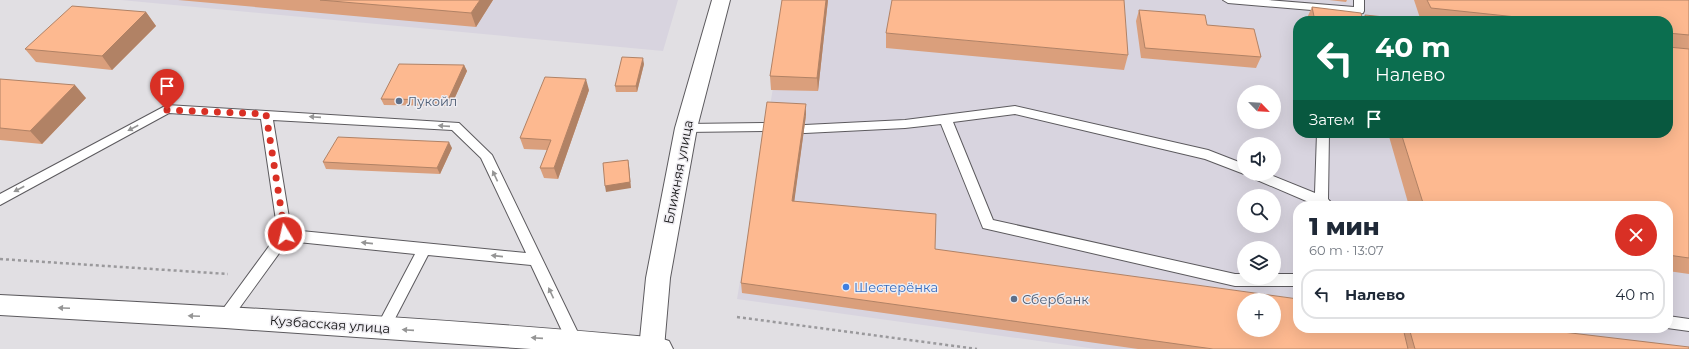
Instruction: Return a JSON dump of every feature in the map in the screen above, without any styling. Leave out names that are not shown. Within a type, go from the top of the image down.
[{"type":"main road","name":"Ближняя улица","points":[[656,348],[658,278],[686,128],[721,0]]},
{"type":"main road","name":"Кузбасская улица","points":[[0,305],[225,317],[656,348]]},
{"type":"lane","points":[[1228,0],[1359,11],[1359,0]]},
{"type":"lane","points":[[0,200],[167,110],[266,114],[455,126],[486,155],[574,341]]},
{"type":"lane","points":[[686,128],[805,129],[905,124],[1015,110],[1208,155],[1237,166]]},
{"type":"lane","points":[[225,317],[285,234],[266,114]]},
{"type":"lane","points":[[945,119],[988,224],[1235,280],[1293,280]]},
{"type":"lane","points":[[1323,138],[1324,201]]},
{"type":"lane","points":[[1271,181],[1317,201]]},
{"type":"lane","points":[[285,234],[535,260]]},
{"type":"lane","points":[[383,328],[425,248]]},
{"type":"lane","points":[[1673,323],[1689,325]]},
{"type":"path","points":[[0,260],[255,276]]},
{"type":"path","points":[[737,317],[977,349]]},
{"type":"shaded area","points":[[121,0],[678,0],[663,51]]},
{"type":"shaded area","points":[[788,0],[1689,0],[1689,349],[1096,349],[737,299]]},
{"type":"building","points":[[320,0],[480,0],[471,13]]},
{"type":"building","points":[[782,0],[826,0],[817,78],[770,76]]},
{"type":"building","points":[[892,0],[1124,0],[1128,55],[886,33]]},
{"type":"building","points":[[1427,0],[1689,0],[1689,35],[1673,33],[1673,16],[1507,16],[1431,8]]},
{"type":"building","points":[[72,6],[146,12],[102,56],[25,49]]},
{"type":"building","points":[[1312,7],[1361,13],[1362,16],[1314,16]]},
{"type":"building","points":[[1139,10],[1205,15],[1207,25],[1254,29],[1261,57],[1145,48]]},
{"type":"building","points":[[1673,47],[1689,49],[1689,258],[1673,256],[1673,201],[1422,201],[1403,138],[1673,138]]},
{"type":"building","points":[[622,57],[643,58],[636,86],[615,86]]},
{"type":"building","points":[[399,64],[464,65],[448,100],[381,99]]},
{"type":"building","points":[[545,77],[586,79],[554,168],[540,168],[551,140],[520,138]]},
{"type":"building","points":[[0,79],[75,85],[30,131],[0,128]]},
{"type":"building","points":[[767,102],[806,104],[792,201],[936,214],[935,249],[1254,293],[1237,293],[1237,337],[1281,337],[1281,297],[1293,298],[1293,333],[1404,333],[1408,349],[1213,349],[741,283]]},
{"type":"building","points":[[338,137],[449,142],[437,168],[323,162]]},
{"type":"building","points":[[628,160],[630,182],[605,186],[603,163]]},
{"type":"building","points":[[1410,333],[1571,333],[1689,347],[1689,349],[1415,349]]},
{"type":"place","name":"Лукойл","points":[[399,101]]},
{"type":"place","name":"Шестерёнка","points":[[846,287]]},
{"type":"place","name":"Сбербанк","points":[[1014,299]]},
{"type":"route","points":[[167,110],[266,114],[285,234]]}]
